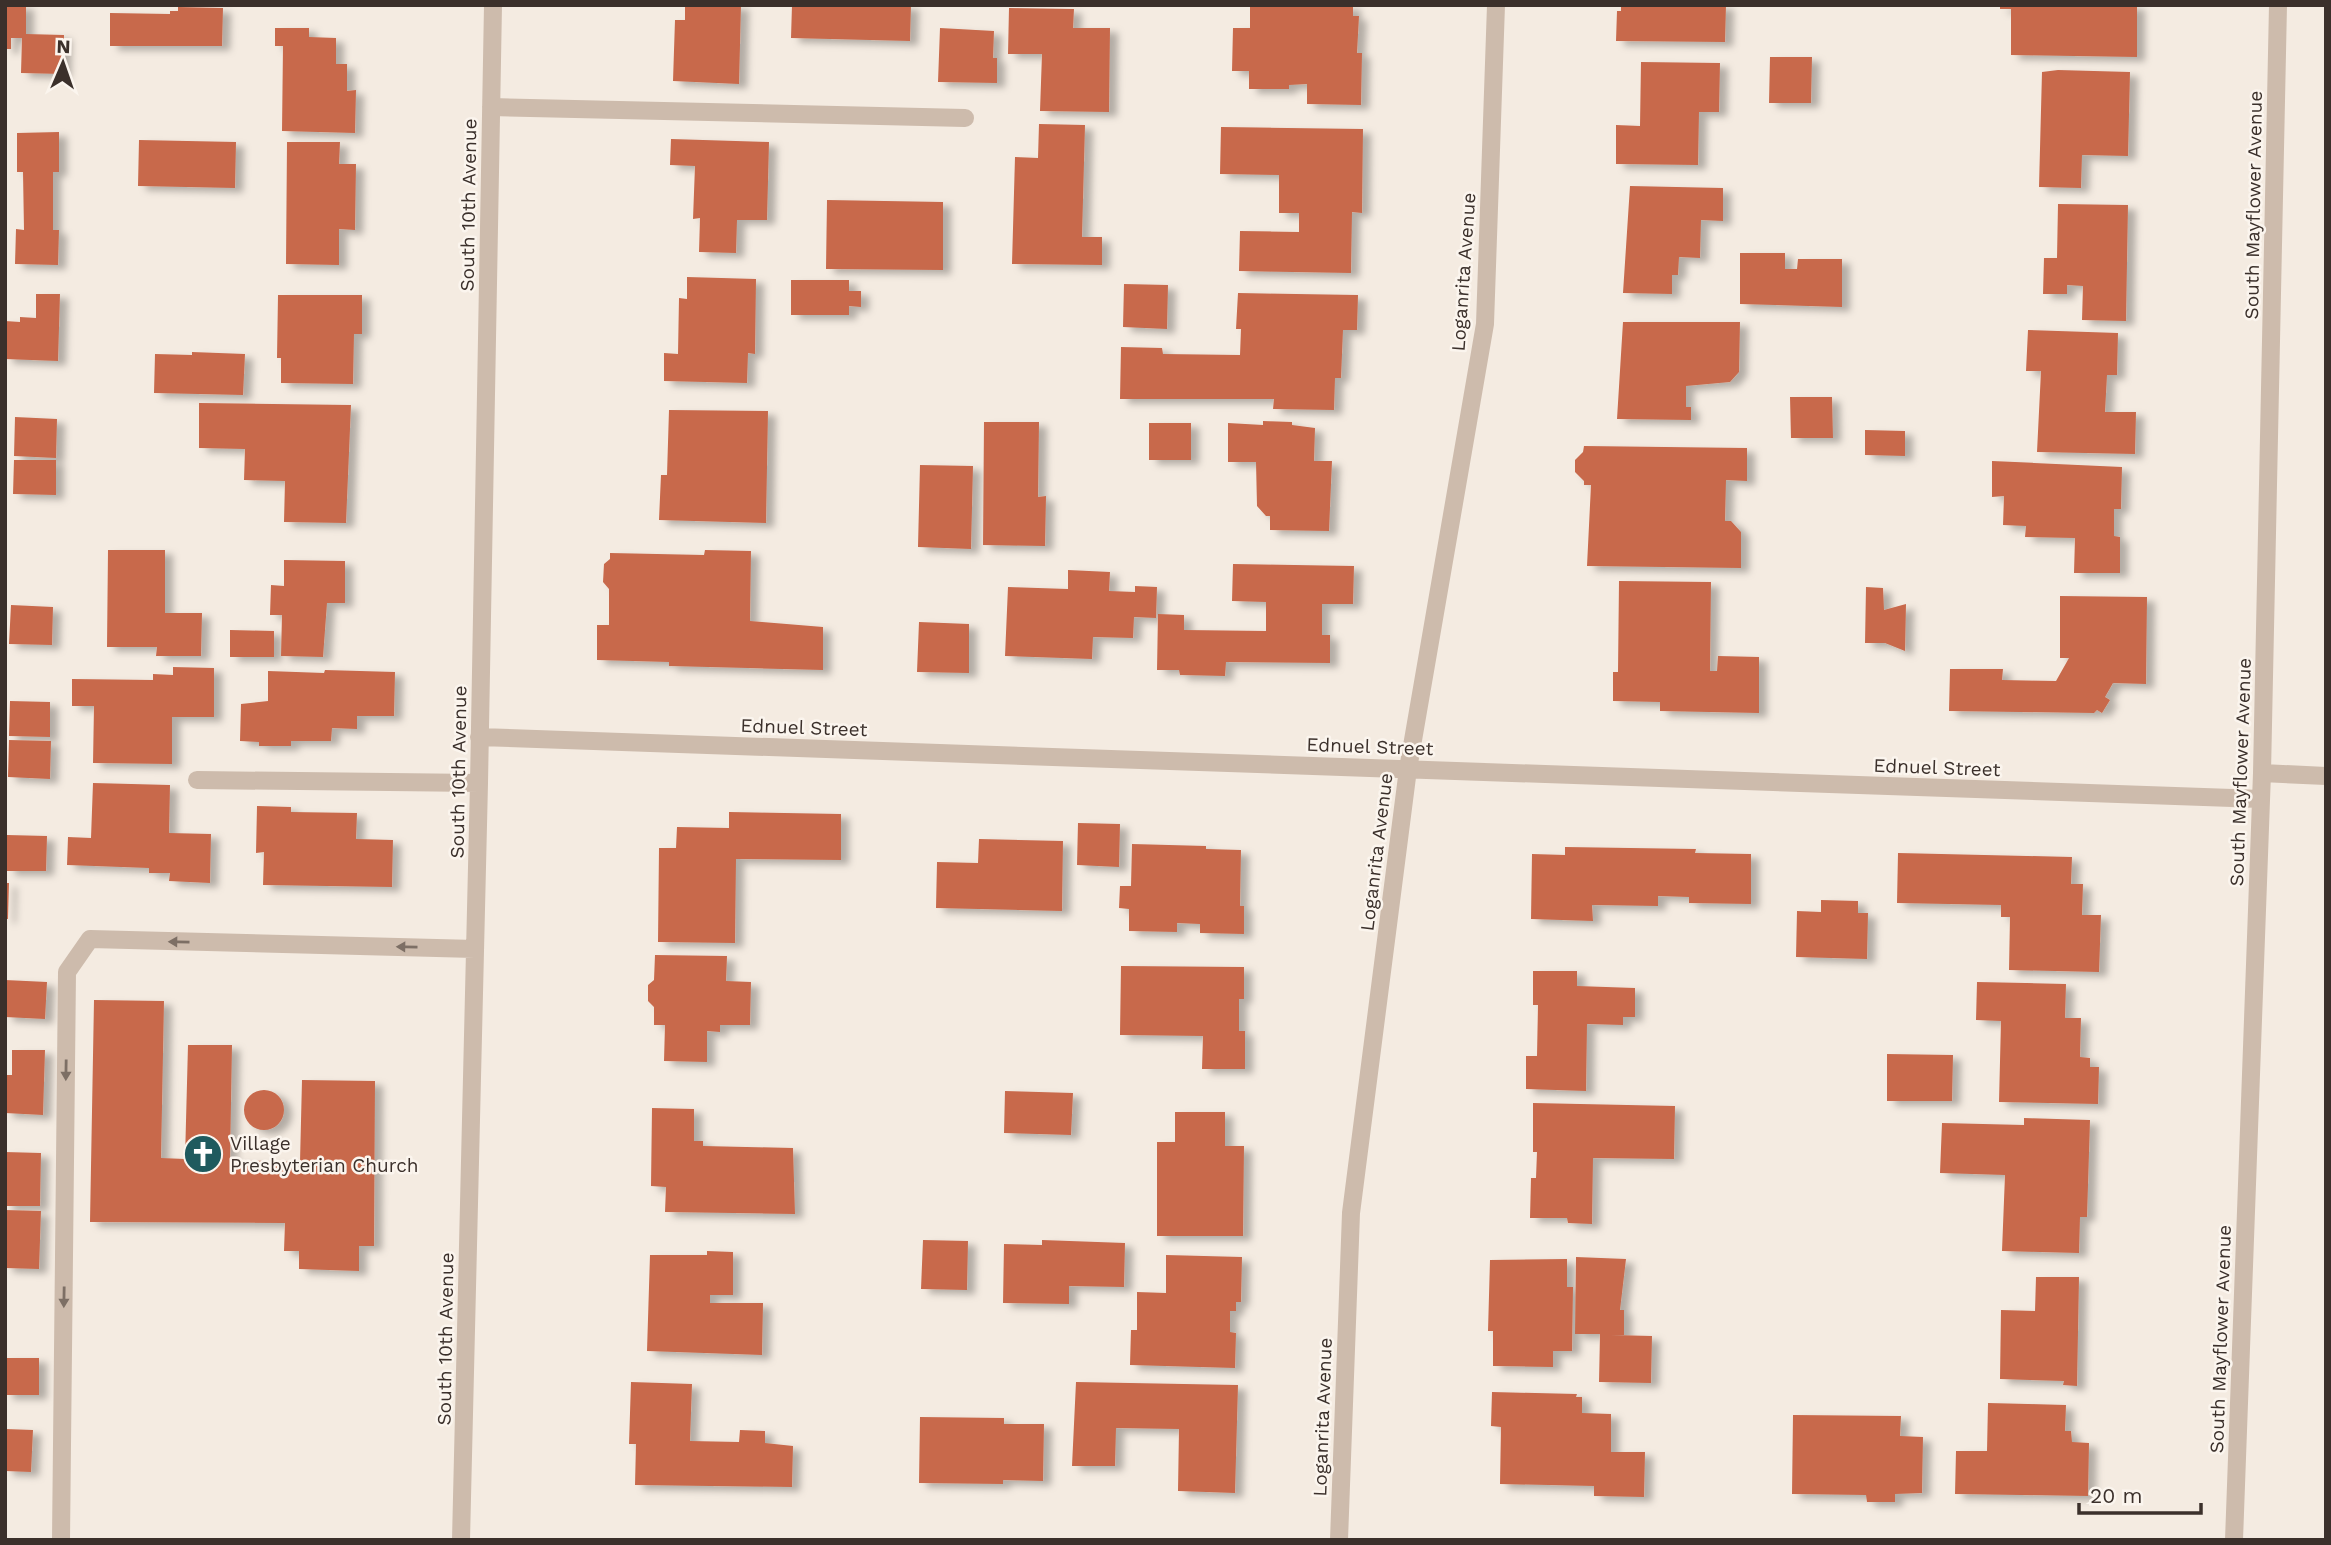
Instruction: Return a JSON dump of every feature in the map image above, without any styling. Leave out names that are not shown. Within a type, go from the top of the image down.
[{"type":"street","name":"South 10th Avenue","points":[[461,1540],[479,783],[493,5]]},
{"type":"street","name":"Loganrita Avenue","points":[[1339,1540],[1351,1213],[1408,769],[1485,324],[1496,5]]},
{"type":"street","name":"South Mayflower Avenue","points":[[2234,1540],[2262,773],[2278,5]]},
{"type":"street","points":[[491,107],[965,118]]},
{"type":"street","name":"Ednuel Street","points":[[479,737],[2261,799]]},
{"type":"street","points":[[2262,773],[2326,776]]},
{"type":"street","points":[[197,780],[479,783]]},
{"type":"street","points":[[61,1540],[67,972],[90,939],[475,949]]},
{"type":"building","points":[[5,5],[26,5],[26,34],[64,35],[63,74],[21,73],[22,38],[11,38],[11,49],[5,49]]},
{"type":"building","points":[[685,5],[741,5],[739,84],[673,81],[675,20],[685,20]]},
{"type":"building","points":[[792,5],[911,5],[910,41],[791,38]]},
{"type":"building","points":[[1250,5],[1353,5],[1353,16],[1359,16],[1357,53],[1362,53],[1361,105],[1307,104],[1307,84],[1289,85],[1289,89],[1249,89],[1249,71],[1232,71],[1233,28],[1250,28]]},
{"type":"building","points":[[1621,5],[1726,5],[1725,42],[1616,41],[1617,11],[1621,11]]},
{"type":"building","points":[[2000,5],[2137,5],[2137,57],[2011,55],[2011,9],[2000,9]]},
{"type":"building","points":[[178,7],[223,8],[222,46],[110,46],[110,13],[170,14],[170,11],[178,11]]},
{"type":"building","points":[[1009,8],[1074,9],[1073,28],[1110,28],[1109,112],[1040,111],[1042,54],[1008,54]]},
{"type":"building","points":[[275,28],[309,28],[309,37],[336,38],[336,64],[347,64],[347,91],[356,90],[355,133],[282,131],[283,46],[275,46]]},
{"type":"building","points":[[940,28],[994,31],[993,58],[997,58],[997,83],[938,82]]},
{"type":"building","points":[[1770,57],[1812,57],[1811,103],[1769,103]]},
{"type":"building","points":[[1641,62],[1720,63],[1719,112],[1699,112],[1698,165],[1616,164],[1616,125],[1640,126]]},
{"type":"building","points":[[2042,72],[2130,72],[2128,156],[2082,155],[2081,188],[2039,187]]},
{"type":"building","points":[[1039,124],[1085,125],[1082,237],[1102,237],[1102,265],[1012,264],[1015,157],[1038,158]]},
{"type":"building","points":[[1221,127],[1363,129],[1362,213],[1352,212],[1351,273],[1239,271],[1240,231],[1299,232],[1299,213],[1279,213],[1279,175],[1220,174]]},
{"type":"building","points":[[59,132],[59,172],[53,172],[53,230],[59,230],[58,265],[15,264],[16,229],[24,230],[23,172],[17,172],[17,133]]},
{"type":"building","points":[[671,139],[769,142],[767,220],[737,220],[736,253],[699,252],[700,218],[693,219],[695,166],[670,165]]},
{"type":"building","points":[[139,140],[236,142],[235,188],[138,186]]},
{"type":"building","points":[[287,142],[340,142],[339,164],[356,164],[355,230],[339,229],[339,265],[286,264]]},
{"type":"building","points":[[1630,186],[1723,188],[1723,221],[1701,220],[1700,258],[1679,257],[1678,275],[1672,275],[1672,294],[1623,293]]},
{"type":"building","points":[[827,200],[943,202],[943,270],[826,269]]},
{"type":"building","points":[[2058,204],[2128,205],[2126,321],[2082,320],[2083,286],[2067,285],[2067,294],[2043,294],[2044,258],[2057,258]]},
{"type":"building","points":[[1740,253],[1785,253],[1785,269],[1797,269],[1798,259],[1842,259],[1842,307],[1740,304]]},
{"type":"building","points":[[687,277],[756,279],[755,354],[748,353],[747,383],[664,381],[664,353],[678,354],[679,298],[687,299]]},
{"type":"building","points":[[791,280],[849,280],[849,291],[861,291],[861,307],[849,306],[849,315],[791,315]]},
{"type":"building","points":[[1124,284],[1168,285],[1167,329],[1123,327]]},
{"type":"building","points":[[1238,293],[1358,295],[1357,330],[1343,330],[1341,378],[1335,378],[1334,410],[1273,409],[1274,399],[1120,399],[1121,347],[1162,348],[1163,354],[1240,355],[1241,329],[1236,329]]},
{"type":"building","points":[[36,294],[60,294],[58,361],[5,359],[5,321],[20,322],[20,317],[36,318]]},
{"type":"building","points":[[278,295],[362,295],[362,334],[354,334],[353,384],[281,383],[281,358],[277,358]]},
{"type":"building","points":[[1623,322],[1740,322],[1739,372],[1730,382],[1686,386],[1686,407],[1691,407],[1691,420],[1617,419]]},
{"type":"building","points":[[2028,330],[2118,333],[2117,375],[2107,375],[2105,412],[2136,412],[2135,454],[2037,452],[2041,371],[2026,371]]},
{"type":"building","points":[[192,352],[245,354],[243,395],[154,393],[155,354],[192,355]]},
{"type":"building","points":[[1790,397],[1832,397],[1833,438],[1791,438]]},
{"type":"building","points":[[199,403],[351,405],[346,523],[284,522],[285,481],[244,480],[245,449],[199,448]]},
{"type":"building","points":[[669,410],[768,411],[766,523],[659,520],[661,475],[667,475]]},
{"type":"building","points":[[15,417],[57,419],[56,458],[14,456]]},
{"type":"building","points":[[1263,421],[1292,422],[1292,425],[1315,428],[1314,461],[1332,461],[1329,531],[1270,530],[1270,516],[1266,516],[1257,506],[1256,462],[1228,462],[1228,423],[1263,425]]},
{"type":"building","points":[[984,422],[1039,422],[1038,497],[1046,496],[1045,546],[983,545]]},
{"type":"building","points":[[1149,423],[1191,423],[1191,460],[1149,460]]},
{"type":"building","points":[[1865,430],[1905,431],[1905,456],[1865,455]]},
{"type":"building","points":[[1584,446],[1747,448],[1747,481],[1726,480],[1725,521],[1731,521],[1741,532],[1741,568],[1587,566],[1591,485],[1584,485],[1584,481],[1575,472],[1575,460],[1583,452]]},
{"type":"building","points":[[14,460],[56,460],[56,495],[13,494]]},
{"type":"building","points":[[1992,461],[2122,467],[2121,509],[2114,509],[2114,536],[2120,537],[2120,573],[2074,573],[2075,538],[2025,537],[2026,526],[2003,525],[2004,496],[1992,497]]},
{"type":"building","points":[[920,465],[973,466],[971,549],[918,547]]},
{"type":"building","points":[[108,550],[165,550],[165,613],[202,613],[201,656],[156,656],[157,647],[107,647]]},
{"type":"building","points":[[705,550],[751,551],[750,621],[823,627],[823,670],[669,666],[669,662],[597,660],[597,625],[609,625],[609,589],[603,582],[604,564],[610,559],[610,553],[704,555]]},
{"type":"building","points":[[284,560],[345,561],[345,603],[327,603],[323,657],[281,656],[282,615],[270,615],[271,585],[284,586]]},
{"type":"building","points":[[1233,564],[1354,566],[1353,604],[1322,604],[1322,635],[1330,635],[1330,663],[1226,662],[1225,676],[1180,675],[1179,670],[1157,670],[1158,614],[1184,615],[1184,630],[1266,631],[1266,602],[1232,601]]},
{"type":"building","points":[[1068,570],[1110,572],[1109,591],[1135,592],[1135,586],[1157,587],[1156,618],[1134,617],[1133,638],[1093,637],[1092,659],[1005,656],[1008,587],[1068,589]]},
{"type":"building","points":[[1619,581],[1711,582],[1710,671],[1717,671],[1718,656],[1759,657],[1759,713],[1660,711],[1660,702],[1613,701],[1613,672],[1618,672]]},
{"type":"building","points":[[1866,587],[1883,588],[1884,610],[1906,604],[1905,651],[1885,643],[1865,643]]},
{"type":"building","points":[[2060,596],[2147,597],[2146,684],[2113,683],[2105,697],[2110,700],[2102,713],[2097,710],[2094,713],[1949,711],[1950,669],[2003,669],[2002,680],[2056,681],[2069,658],[2060,658]]},
{"type":"building","points":[[11,605],[53,607],[52,645],[9,644]]},
{"type":"building","points":[[919,622],[969,624],[969,673],[917,672]]},
{"type":"building","points":[[230,630],[274,631],[274,657],[230,657]]},
{"type":"building","points":[[173,667],[214,668],[214,717],[172,717],[172,764],[93,763],[94,706],[72,706],[72,679],[153,680],[153,674],[173,675]]},
{"type":"building","points":[[325,670],[395,672],[394,716],[357,716],[357,729],[332,728],[331,741],[291,741],[291,746],[259,746],[259,742],[240,741],[241,704],[268,701],[268,671],[324,673]]},
{"type":"building","points":[[10,701],[50,702],[50,737],[9,736]]},
{"type":"building","points":[[9,740],[51,741],[50,779],[8,777]]},
{"type":"building","points":[[93,783],[170,785],[169,833],[211,834],[210,883],[169,881],[170,873],[149,873],[149,868],[67,865],[68,837],[91,838]]},
{"type":"building","points":[[257,806],[291,807],[291,812],[357,813],[356,839],[393,840],[392,887],[263,885],[264,852],[256,853]]},
{"type":"building","points":[[729,812],[841,814],[841,860],[736,859],[735,943],[658,942],[659,848],[676,848],[677,827],[729,828]]},
{"type":"building","points":[[1078,823],[1120,824],[1119,867],[1077,865]]},
{"type":"building","points":[[7,835],[47,836],[46,871],[7,871]]},
{"type":"building","points":[[979,839],[1063,841],[1062,911],[936,908],[937,862],[978,863]]},
{"type":"building","points":[[1132,844],[1241,850],[1240,906],[1244,906],[1244,934],[1200,933],[1200,924],[1177,923],[1177,932],[1129,931],[1129,909],[1119,908],[1120,886],[1131,886]]},
{"type":"building","points":[[1565,847],[1696,849],[1695,853],[1751,854],[1751,904],[1689,903],[1689,897],[1658,896],[1658,906],[1592,905],[1593,921],[1531,919],[1532,854],[1565,855]]},
{"type":"building","points":[[1898,853],[2072,857],[2071,884],[2083,884],[2082,915],[2101,915],[2099,972],[2009,970],[2010,917],[2001,917],[2001,905],[1897,903]]},
{"type":"building","points":[[5,883],[9,883],[8,919],[5,919]]},
{"type":"building","points":[[1821,900],[1858,901],[1858,913],[1868,913],[1867,959],[1796,957],[1797,911],[1821,912]]},
{"type":"building","points":[[655,955],[727,956],[726,981],[751,982],[750,1025],[720,1025],[720,1032],[707,1031],[707,1062],[664,1061],[665,1025],[654,1025],[654,1007],[648,1001],[648,985],[654,980]]},
{"type":"building","points":[[1121,966],[1244,967],[1244,999],[1239,999],[1239,1031],[1245,1031],[1245,1069],[1202,1069],[1203,1036],[1120,1035]]},
{"type":"building","points":[[1533,971],[1577,971],[1577,986],[1635,988],[1635,1017],[1623,1017],[1623,1025],[1587,1024],[1586,1091],[1526,1089],[1526,1056],[1537,1056],[1538,1005],[1533,1005]]},
{"type":"building","points":[[5,980],[47,982],[45,1019],[5,1017]]},
{"type":"building","points":[[1977,982],[2066,984],[2065,1018],[2081,1018],[2080,1057],[2090,1058],[2090,1067],[2099,1067],[2098,1104],[1999,1102],[2001,1021],[1976,1020]]},
{"type":"building","points":[[94,1000],[164,1001],[161,1158],[185,1159],[188,1045],[232,1045],[230,1160],[300,1162],[302,1080],[375,1081],[374,1246],[359,1246],[359,1271],[299,1269],[299,1251],[284,1251],[285,1223],[90,1222]]},
{"type":"building","points":[[12,1050],[45,1050],[43,1115],[5,1113],[5,1075],[12,1075]]},
{"type":"building","points":[[1887,1054],[1953,1055],[1952,1101],[1887,1101]]},
{"type":"building","points":[[264,1090],[278,1096],[284,1110],[278,1124],[264,1130],[250,1124],[244,1110],[250,1096]]},
{"type":"building","points":[[1005,1091],[1073,1093],[1071,1135],[1004,1133]]},
{"type":"building","points":[[1533,1103],[1675,1106],[1674,1159],[1593,1158],[1592,1224],[1568,1223],[1567,1218],[1530,1218],[1531,1178],[1536,1178],[1537,1152],[1533,1152]]},
{"type":"building","points":[[652,1108],[694,1109],[694,1141],[703,1141],[703,1146],[793,1148],[795,1214],[665,1212],[666,1187],[651,1186]]},
{"type":"building","points":[[1175,1112],[1225,1112],[1225,1146],[1244,1146],[1243,1236],[1157,1236],[1157,1142],[1175,1142]]},
{"type":"building","points":[[2024,1118],[2090,1120],[2087,1217],[2080,1217],[2079,1253],[2002,1251],[2005,1175],[1940,1173],[1942,1123],[2024,1125]]},
{"type":"building","points":[[5,1152],[41,1153],[40,1206],[5,1206]]},
{"type":"building","points":[[5,1210],[41,1211],[39,1269],[5,1268]]},
{"type":"building","points":[[923,1240],[968,1241],[967,1290],[921,1289]]},
{"type":"building","points":[[1042,1240],[1125,1243],[1124,1287],[1069,1286],[1069,1304],[1003,1303],[1004,1244],[1042,1245]]},
{"type":"building","points":[[707,1251],[733,1252],[733,1295],[710,1295],[710,1303],[763,1303],[762,1355],[647,1351],[650,1255],[707,1255]]},
{"type":"building","points":[[1166,1255],[1242,1257],[1241,1302],[1236,1302],[1236,1311],[1230,1311],[1230,1332],[1236,1333],[1235,1368],[1130,1365],[1131,1330],[1137,1330],[1137,1292],[1166,1293]]},
{"type":"building","points":[[1576,1257],[1626,1259],[1620,1310],[1624,1310],[1624,1335],[1611,1335],[1652,1336],[1651,1383],[1599,1382],[1600,1334],[1575,1334]]},
{"type":"building","points":[[1567,1259],[1567,1287],[1573,1287],[1572,1351],[1553,1351],[1553,1367],[1493,1366],[1493,1331],[1488,1331],[1490,1260]]},
{"type":"building","points":[[2036,1277],[2079,1277],[2077,1386],[2063,1385],[2064,1381],[2000,1379],[2001,1310],[2035,1311]]},
{"type":"building","points":[[5,1358],[39,1358],[39,1395],[5,1395]]},
{"type":"building","points":[[631,1382],[692,1384],[690,1441],[739,1442],[740,1430],[765,1431],[765,1443],[793,1446],[792,1487],[635,1485],[636,1444],[629,1444]]},
{"type":"building","points":[[1076,1382],[1238,1385],[1235,1493],[1178,1491],[1179,1429],[1116,1428],[1115,1466],[1072,1466]]},
{"type":"building","points":[[1492,1392],[1577,1394],[1576,1397],[1582,1397],[1582,1413],[1611,1414],[1611,1452],[1645,1452],[1644,1497],[1594,1496],[1594,1486],[1500,1484],[1501,1427],[1491,1426]]},
{"type":"building","points":[[1988,1403],[2066,1405],[2065,1431],[2071,1431],[2072,1442],[2089,1443],[2088,1496],[1955,1494],[1956,1451],[1987,1451]]},
{"type":"building","points":[[1793,1415],[1901,1416],[1900,1436],[1923,1437],[1922,1493],[1895,1494],[1895,1502],[1867,1502],[1866,1495],[1792,1494]]},
{"type":"building","points":[[920,1417],[1004,1418],[1004,1424],[1044,1424],[1043,1481],[1003,1480],[1003,1484],[919,1483]]},
{"type":"building","points":[[5,1429],[33,1430],[31,1472],[5,1471]]},
{"type":"place","name":"Village Presbyterian Church","points":[[203,1154]]}]
